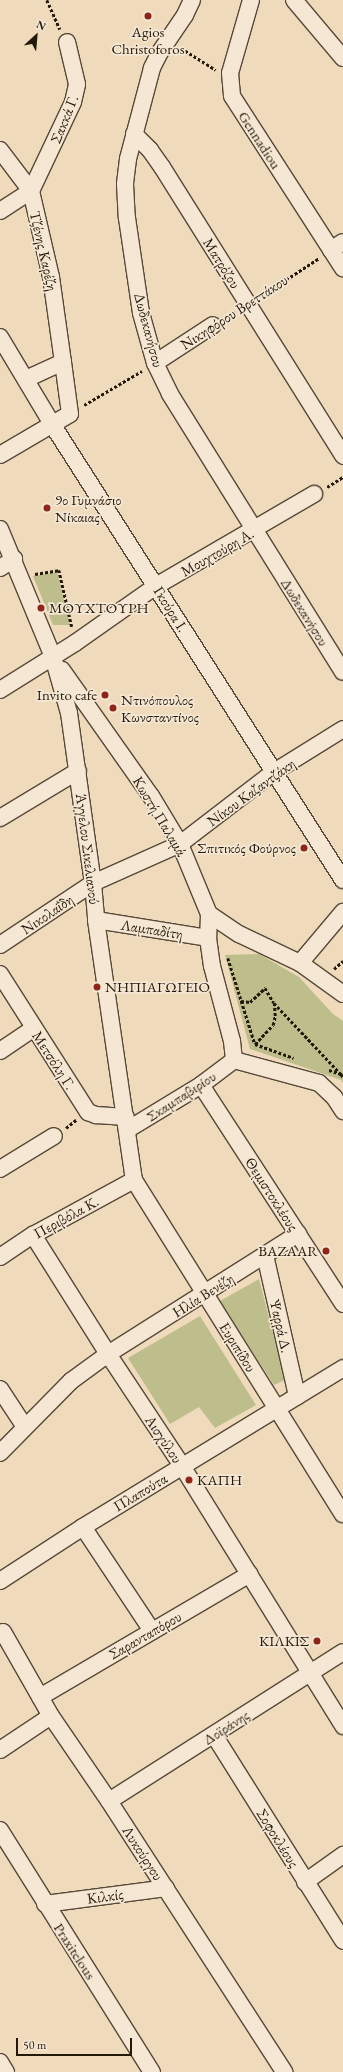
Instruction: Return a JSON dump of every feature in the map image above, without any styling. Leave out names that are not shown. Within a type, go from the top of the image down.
[{"type":"street","name":"Δωδεκανήσου","points":[[192,0],[152,68],[134,134],[125,184],[127,218],[141,313],[155,363],[170,394],[343,672]]},
{"type":"street","name":"Gennadiou","points":[[251,0],[230,72],[232,96],[337,246],[343,268]]},
{"type":"street","points":[[294,0],[343,58]]},
{"type":"street","name":"Σακκά Γ.","points":[[31,191],[73,102],[77,84],[67,42]]},
{"type":"street","name":"Ματρόζου","points":[[134,134],[150,150],[162,167],[343,456]]},
{"type":"street","name":"Τζένης Καρέζη","points":[[0,150],[31,191],[51,277],[70,414]]},
{"type":"street","points":[[0,211],[31,191]]},
{"type":"street","name":"Νικηφόρου Βρεττάκου","points":[[155,363],[213,325]]},
{"type":"street","name":"Γκούρα Ι.","points":[[0,337],[52,424],[343,880]]},
{"type":"street","points":[[26,379],[63,362]]},
{"type":"street","points":[[0,455],[70,414]]},
{"type":"street","name":"Μουχτούρη Α.","points":[[0,690],[75,643],[156,586],[314,494]]},
{"type":"street","name":"Άγγελου Σικελιανού","points":[[0,529],[14,559],[53,657],[69,713],[93,883],[96,920],[134,1180]]},
{"type":"street","points":[[0,568],[14,559]]},
{"type":"street","name":"Κωστή Παλαμά","points":[[53,657],[151,796],[180,844],[209,914],[208,938],[212,966],[232,1041],[234,1060]]},
{"type":"street","name":"Νίκου Καζαντζάκη","points":[[93,883],[180,844],[274,772],[343,730]]},
{"type":"street","points":[[0,818],[78,771]]},
{"type":"street","name":"Νικολαΐδη","points":[[0,945],[93,883]]},
{"type":"street","points":[[300,963],[343,912]]},
{"type":"street","points":[[209,914],[239,934],[300,963],[343,994]]},
{"type":"street","name":"Λαμπαδίτη","points":[[96,920],[208,938]]},
{"type":"street","name":"Μετσόλη Γ.","points":[[0,974],[88,1112]]},
{"type":"street","points":[[0,1051],[34,1029]]},
{"type":"street","points":[[234,1060],[318,1083],[334,1097],[343,1111]]},
{"type":"street","name":"Σκαμπαβιρίου","points":[[127,1124],[201,1085],[234,1060]]},
{"type":"street","name":"Θεμιστοκλέους","points":[[201,1085],[343,1304]]},
{"type":"street","points":[[88,1112],[127,1124]]},
{"type":"street","points":[[0,1169],[54,1136]]},
{"type":"street","name":"Περιβόλα Κ.","points":[[0,1257],[33,1235],[134,1180]]},
{"type":"street","name":"Ευριπίδου","points":[[134,1180],[204,1295],[343,1514]]},
{"type":"street","name":"Ηλία Βενέζη","points":[[0,1453],[71,1381],[108,1354],[204,1295],[298,1234]]},
{"type":"street","name":"Αισχύλου","points":[[33,1235],[108,1354],[182,1466],[343,1726]]},
{"type":"street","name":"Ψαρρά Δ.","points":[[265,1255],[297,1396]]},
{"type":"street","name":"Πλαπούτα","points":[[0,1581],[83,1527],[343,1368]]},
{"type":"street","points":[[0,1389],[25,1426]]},
{"type":"street","points":[[83,1527],[152,1631]]},
{"type":"street","name":"Σαρανταπόρου","points":[[40,1697],[250,1574]]},
{"type":"street","name":"Λυκούργου","points":[[3,1632],[51,1716],[166,1888],[284,2072]]},
{"type":"street","name":"Δοϊράνης","points":[[109,1802],[343,1652]]},
{"type":"street","points":[[0,1750],[51,1716]]},
{"type":"street","name":"Σοφοκλέους","points":[[214,1735],[343,1941]]},
{"type":"street","name":"Praxitelous","points":[[0,1830],[45,1904],[152,2072]]},
{"type":"street","points":[[305,1882],[343,1855]]},
{"type":"street","name":"Κιλκίς","points":[[45,1904],[166,1888]]},
{"type":"street","points":[[0,2062],[6,2072]]},
{"type":"path","points":[[47,0],[67,42]]},
{"type":"path","points":[[168,39],[218,72],[230,72]]},
{"type":"path","name":"Νικηφόρου Βρεττάκου","points":[[213,325],[337,246]]},
{"type":"path","points":[[70,414],[155,363]]},
{"type":"path","points":[[20,576],[59,570],[75,643]]},
{"type":"path","points":[[228,958],[255,1044]]},
{"type":"path","points":[[241,1001],[250,1002],[265,988],[274,1003],[342,1075]]},
{"type":"path","points":[[255,1044],[273,1025],[275,1016],[274,1003]]},
{"type":"path","points":[[255,1044],[298,1060]]},
{"type":"path","points":[[327,1069],[342,1075]]},
{"type":"path","points":[[54,1136],[88,1112]]},
{"type":"green space","points":[[57,572],[70,625],[53,625],[33,576]]},
{"type":"green space","points":[[259,954],[299,977],[333,1014],[343,1021],[343,1083],[341,1080],[250,1049],[225,955]]},
{"type":"green space","points":[[259,1279],[285,1380],[274,1385],[220,1301]]},
{"type":"green space","points":[[200,1316],[256,1405],[215,1428],[199,1407],[170,1424],[128,1358]]},
{"type":"place","name":"Agios Christoforos","points":[[148,16]]},
{"type":"place","name":"9ο Γυμνάσιο Νίκαιας","points":[[47,508]]},
{"type":"place","name":"ΜΟΥΧΤΟΥΡΗ","points":[[41,608]]},
{"type":"place","name":"Invito cafe","points":[[105,695]]},
{"type":"place","name":"Ντινόπουλος Κωνσταντίνος","points":[[113,708]]},
{"type":"place","name":"Σπιτικός Φούρνος","points":[[304,848]]},
{"type":"place","name":"ΝΗΠΙΑΓΩΓΕΙΟ","points":[[97,987]]},
{"type":"place","name":"BAZAAR","points":[[326,1251]]},
{"type":"place","name":"ΚΑΠΗ","points":[[189,1480]]},
{"type":"place","name":"ΚΙΛΚΙΣ","points":[[317,1641]]}]
